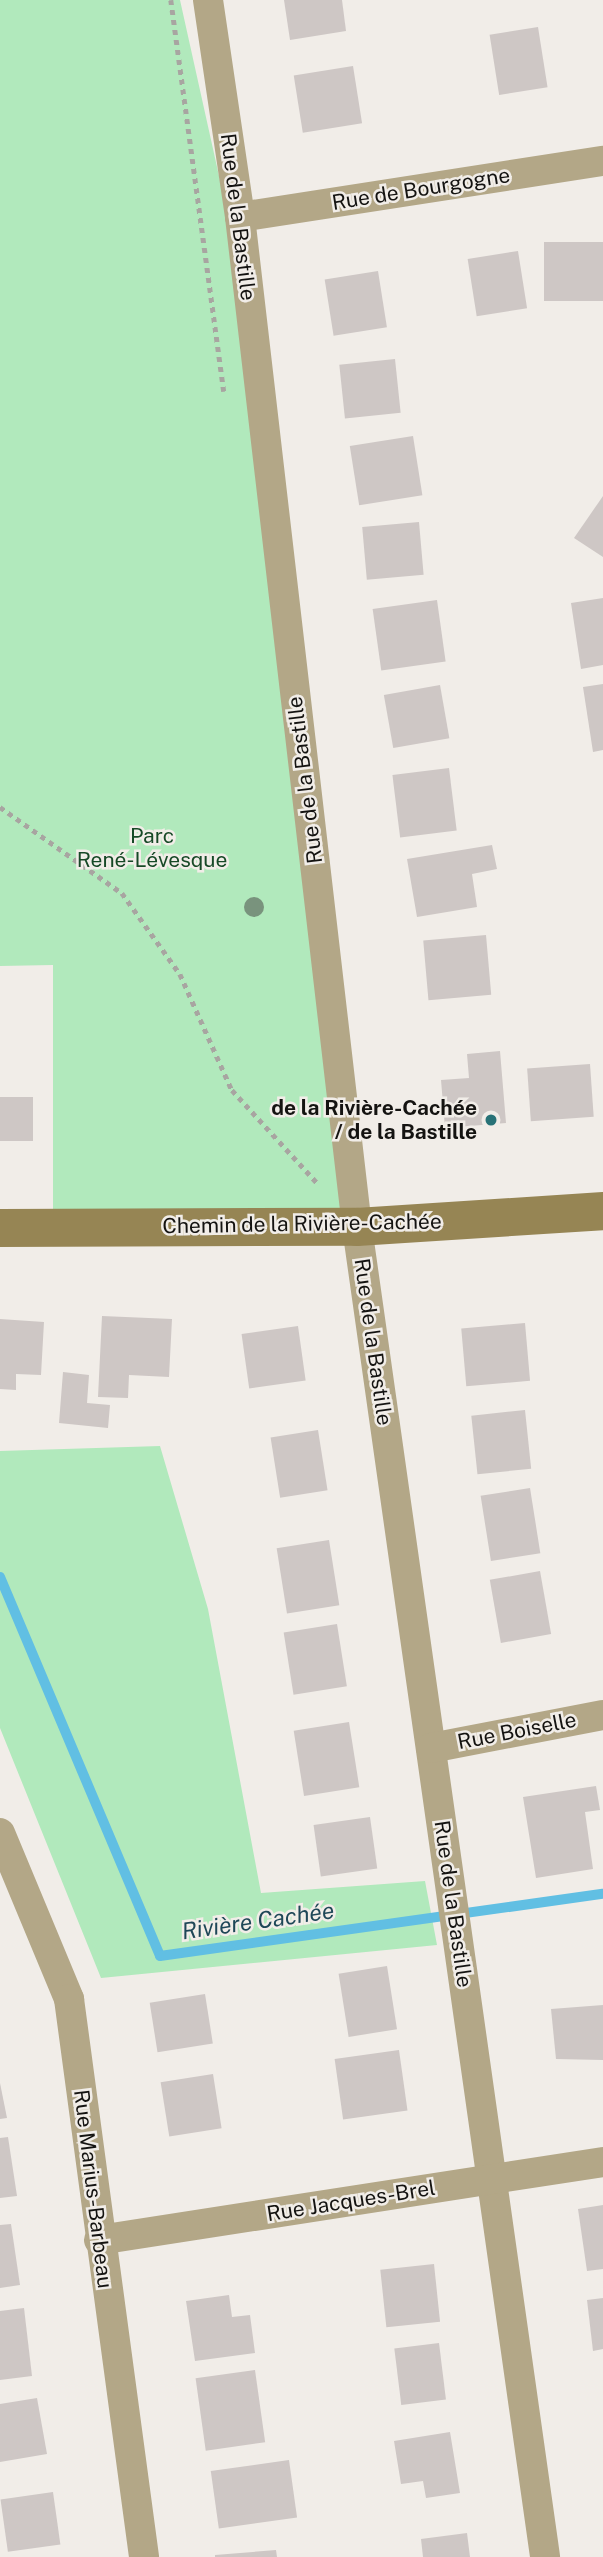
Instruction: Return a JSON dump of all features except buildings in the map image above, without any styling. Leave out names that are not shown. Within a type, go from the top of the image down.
[{"type":"street","name":"Rue de la Bastille","points":[[208,0],[240,217],[357,1227],[545,2557]]},
{"type":"street","name":"Rue de Bourgogne","points":[[240,217],[603,161]]},
{"type":"street","name":"Chemin de la Rivière-Cachée","points":[[0,1228],[357,1227],[603,1211]]},
{"type":"street","name":"Rue Boiselle","points":[[431,1748],[603,1715]]},
{"type":"street","name":"Rue Marius-Barbeau","points":[[0,1833],[69,1999],[99,2240],[144,2557]]},
{"type":"street","name":"Rue Jacques-Brel","points":[[99,2240],[603,2162]]},
{"type":"path","points":[[0,807],[122,893],[180,974],[232,1090],[329,1196]]},
{"type":"green space","name":"Parc René-Lévesque","points":[[0,0],[180,0],[227,212],[350,1218],[53,1211],[53,965],[0,966]]},
{"type":"green space","points":[[160,1446],[208,1609],[261,1893],[425,1881],[437,1945],[101,1978],[0,1728],[0,1451]]},
{"type":"waterway","name":"Rivière Cachée","points":[[0,1577],[160,1956],[603,1894]]},
{"type":"place","name":"de la Rivière-Cachée / de la Bastille","points":[[491,1120]]}]
